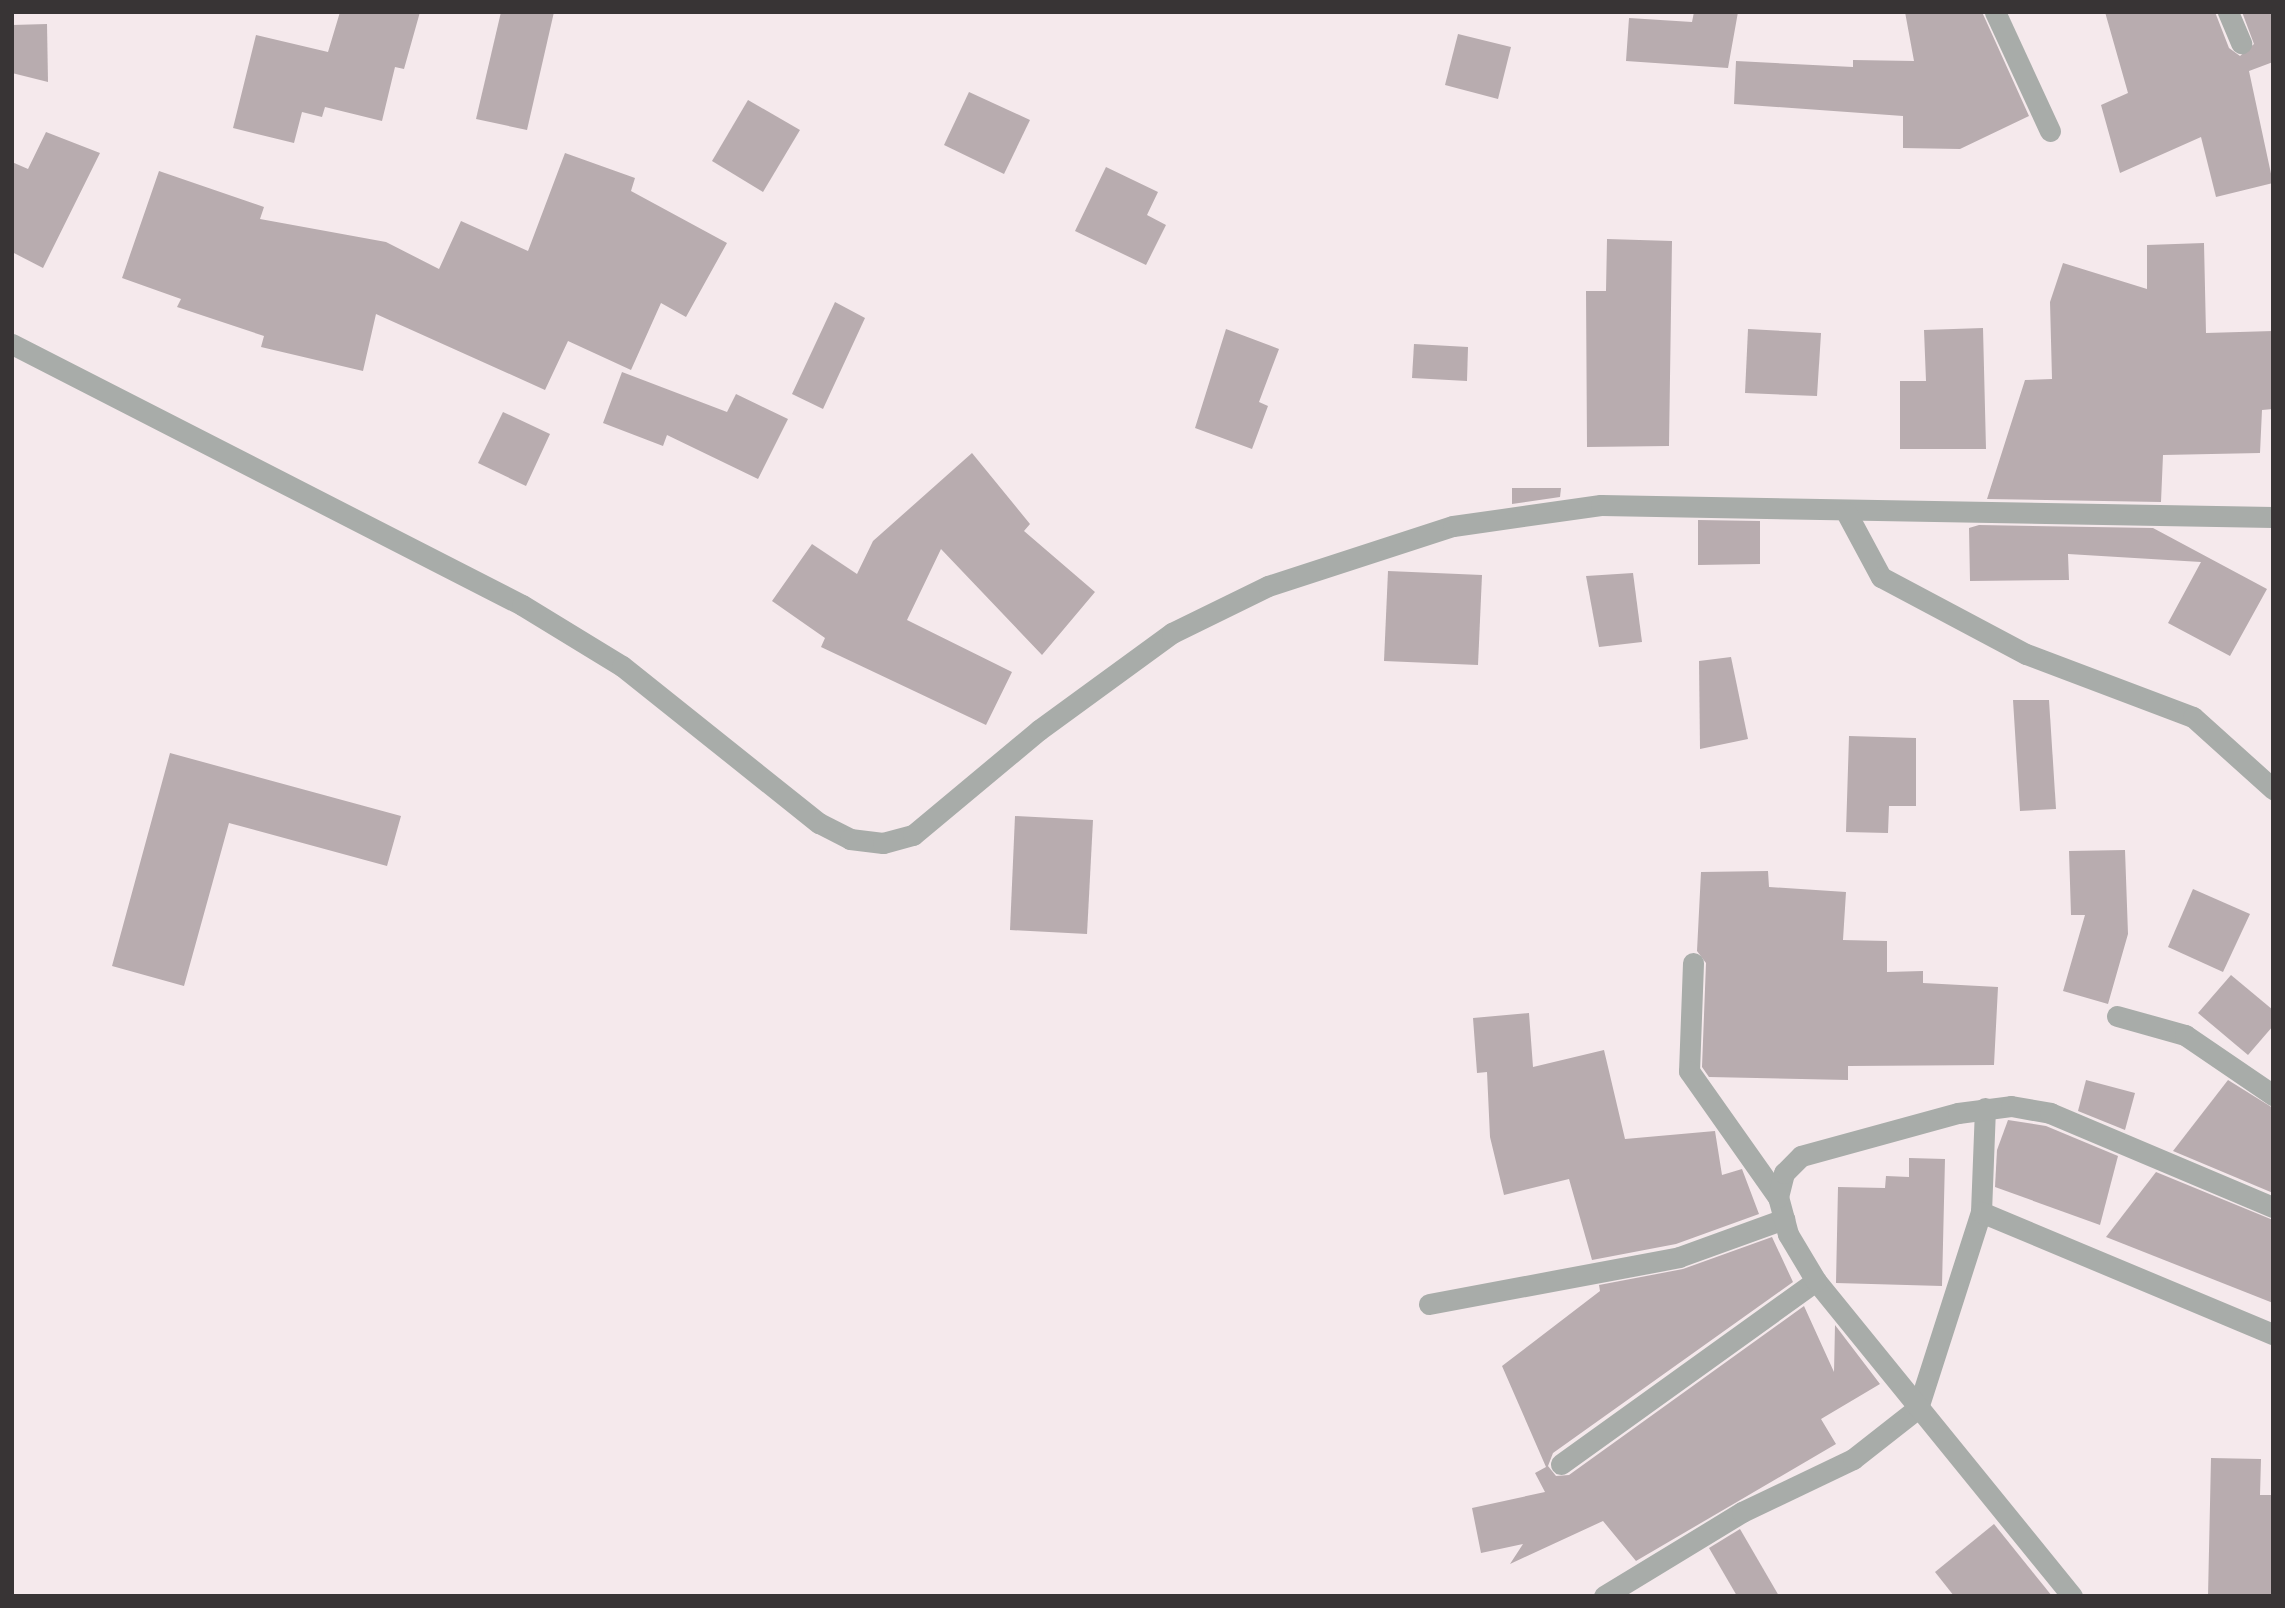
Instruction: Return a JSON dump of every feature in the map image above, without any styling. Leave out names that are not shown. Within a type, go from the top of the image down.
[{"type":"street","points":[[1995,12],[2050,131]]},
{"type":"street","points":[[2228,12],[2241,43]]},
{"type":"street","points":[[12,344],[522,606],[622,666],[819,823],[850,839],[883,843],[913,835],[1039,730],[1172,633],[1269,586],[1453,526],[1601,505],[1846,512],[2273,517]]},
{"type":"street","points":[[1846,512],[1881,577],[2026,653],[2193,717],[2273,789]]},
{"type":"street","points":[[1693,963],[1689,1071],[1778,1197],[1784,1219],[1816,1280],[2073,1596]]},
{"type":"street","points":[[2117,1016],[2185,1035],[2273,1095]]},
{"type":"street","points":[[1778,1197],[1784,1173],[1801,1156],[1985,1108],[2050,1113],[2273,1207]]},
{"type":"street","points":[[1604,1596],[1742,1511],[1853,1459],[1918,1408],[1981,1212],[1985,1108]]},
{"type":"street","points":[[1981,1212],[2273,1334]]},
{"type":"street","points":[[1429,1304],[1679,1257],[1784,1219]]},
{"type":"street","points":[[1561,1464],[1816,1280]]},
{"type":"building","points":[[340,12],[420,12],[404,69],[395,67],[382,121],[325,107],[322,117],[302,112],[294,143],[233,128],[256,35],[328,52]]},
{"type":"building","points":[[501,12],[554,12],[527,130],[476,119]]},
{"type":"building","points":[[1694,12],[1738,12],[1728,68],[1626,61],[1629,18],[1692,22]]},
{"type":"building","points":[[1905,12],[1982,12],[2029,116],[1960,149],[1903,148],[1903,116],[1734,104],[1736,61],[1853,67],[1853,60],[1914,61]]},
{"type":"building","points":[[2105,12],[2215,12],[2229,48],[2240,56],[2254,44],[2242,12],[2273,12],[2273,62],[2249,71],[2273,183],[2216,197],[2201,137],[2120,173],[2101,105],[2128,93]]},
{"type":"building","points":[[47,24],[48,82],[12,73],[12,25]]},
{"type":"building","points":[[1458,34],[1511,47],[1498,99],[1445,85]]},
{"type":"building","points":[[969,92],[1030,120],[1004,174],[944,145]]},
{"type":"building","points":[[748,100],[800,130],[763,192],[712,161]]},
{"type":"building","points":[[46,132],[100,153],[43,268],[12,252],[12,162],[28,169]]},
{"type":"building","points":[[565,153],[635,178],[631,191],[727,243],[686,317],[661,303],[631,370],[568,341],[545,390],[376,314],[363,371],[261,347],[264,336],[177,307],[181,299],[122,278],[159,171],[264,207],[260,219],[386,242],[439,269],[461,221],[528,251]]},
{"type":"building","points":[[1106,167],[1158,192],[1147,215],[1166,225],[1146,265],[1075,231]]},
{"type":"building","points":[[1607,239],[1672,241],[1669,446],[1587,447],[1586,291],[1606,291]]},
{"type":"building","points":[[2204,243],[2206,333],[2273,331],[2273,409],[2262,410],[2260,453],[2163,455],[2161,502],[1987,499],[2025,380],[2052,379],[2050,302],[2063,263],[2147,289],[2147,245]]},
{"type":"building","points":[[835,302],[865,318],[823,409],[792,394]]},
{"type":"building","points":[[1983,328],[1986,449],[1900,449],[1900,381],[1926,381],[1924,330]]},
{"type":"building","points":[[1226,329],[1279,349],[1259,402],[1268,406],[1252,449],[1195,428]]},
{"type":"building","points":[[1748,329],[1821,333],[1817,396],[1745,393]]},
{"type":"building","points":[[1414,344],[1468,347],[1467,381],[1412,378]]},
{"type":"building","points":[[622,372],[727,412],[736,394],[788,419],[758,479],[667,435],[663,446],[603,423]]},
{"type":"building","points":[[503,412],[550,434],[526,486],[478,463]]},
{"type":"building","points":[[972,453],[1030,524],[1024,531],[1095,592],[1042,655],[941,549],[907,620],[1012,672],[986,725],[821,647],[825,638],[772,601],[812,544],[857,574],[873,541]]},
{"type":"building","points":[[1512,488],[1561,488],[1560,497],[1512,504]]},
{"type":"building","points":[[1698,520],[1760,521],[1760,564],[1698,565]]},
{"type":"building","points":[[1979,525],[2153,528],[2267,589],[2230,656],[2168,623],[2201,562],[2068,554],[2069,580],[1970,581],[1969,528]]},
{"type":"building","points":[[1388,571],[1482,575],[1478,665],[1384,661]]},
{"type":"building","points":[[1633,573],[1642,642],[1599,647],[1586,576]]},
{"type":"building","points":[[1731,657],[1748,739],[1700,749],[1699,661]]},
{"type":"building","points":[[2013,700],[2049,700],[2056,809],[2020,811]]},
{"type":"building","points":[[1849,736],[1916,738],[1916,806],[1889,806],[1888,833],[1846,832]]},
{"type":"building","points":[[170,753],[401,816],[387,866],[229,823],[184,986],[112,966]]},
{"type":"building","points":[[1015,816],[1093,820],[1087,934],[1010,930]]},
{"type":"building","points":[[2125,850],[2128,934],[2108,1004],[2063,991],[2085,915],[2071,915],[2069,851]]},
{"type":"building","points":[[1768,871],[1769,887],[1846,892],[1843,940],[1887,941],[1887,972],[1923,971],[1923,983],[1998,987],[1994,1065],[1848,1066],[1848,1080],[1709,1077],[1702,1067],[1706,963],[1697,951],[1701,872]]},
{"type":"building","points":[[2193,889],[2250,914],[2223,972],[2168,947]]},
{"type":"building","points":[[2231,975],[2273,1010],[2273,1026],[2248,1055],[2198,1013]]},
{"type":"building","points":[[1529,1013],[1533,1067],[1604,1050],[1625,1139],[1715,1131],[1722,1175],[1742,1169],[1759,1214],[1676,1244],[1592,1260],[1569,1179],[1504,1195],[1490,1137],[1487,1072],[1477,1073],[1473,1018]]},
{"type":"building","points":[[2086,1080],[2135,1093],[2125,1130],[2078,1111]]},
{"type":"building","points":[[2228,1080],[2273,1108],[2273,1193],[2173,1151]]},
{"type":"building","points":[[2008,1120],[2046,1126],[2118,1156],[2100,1225],[1995,1187],[1997,1150]]},
{"type":"building","points":[[1909,1158],[1945,1159],[1942,1286],[1836,1283],[1838,1187],[1885,1188],[1886,1176],[1909,1177]]},
{"type":"building","points":[[2156,1172],[2273,1220],[2273,1303],[2106,1237]]},
{"type":"building","points":[[1772,1237],[1793,1282],[1553,1453],[1548,1466],[1556,1476],[1569,1475],[1804,1306],[1834,1372],[1835,1325],[1880,1384],[1821,1419],[1836,1444],[1636,1561],[1603,1521],[1510,1564],[1523,1544],[1481,1553],[1472,1508],[1545,1492],[1535,1473],[1546,1467],[1502,1366],[1600,1291],[1599,1285],[1683,1269]]},
{"type":"building","points":[[2211,1458],[2261,1459],[2260,1495],[2273,1495],[2273,1596],[2208,1596]]},
{"type":"building","points":[[1994,1524],[2052,1596],[1954,1596],[1935,1572]]},
{"type":"building","points":[[1740,1529],[1779,1596],[1737,1596],[1709,1548]]}]
